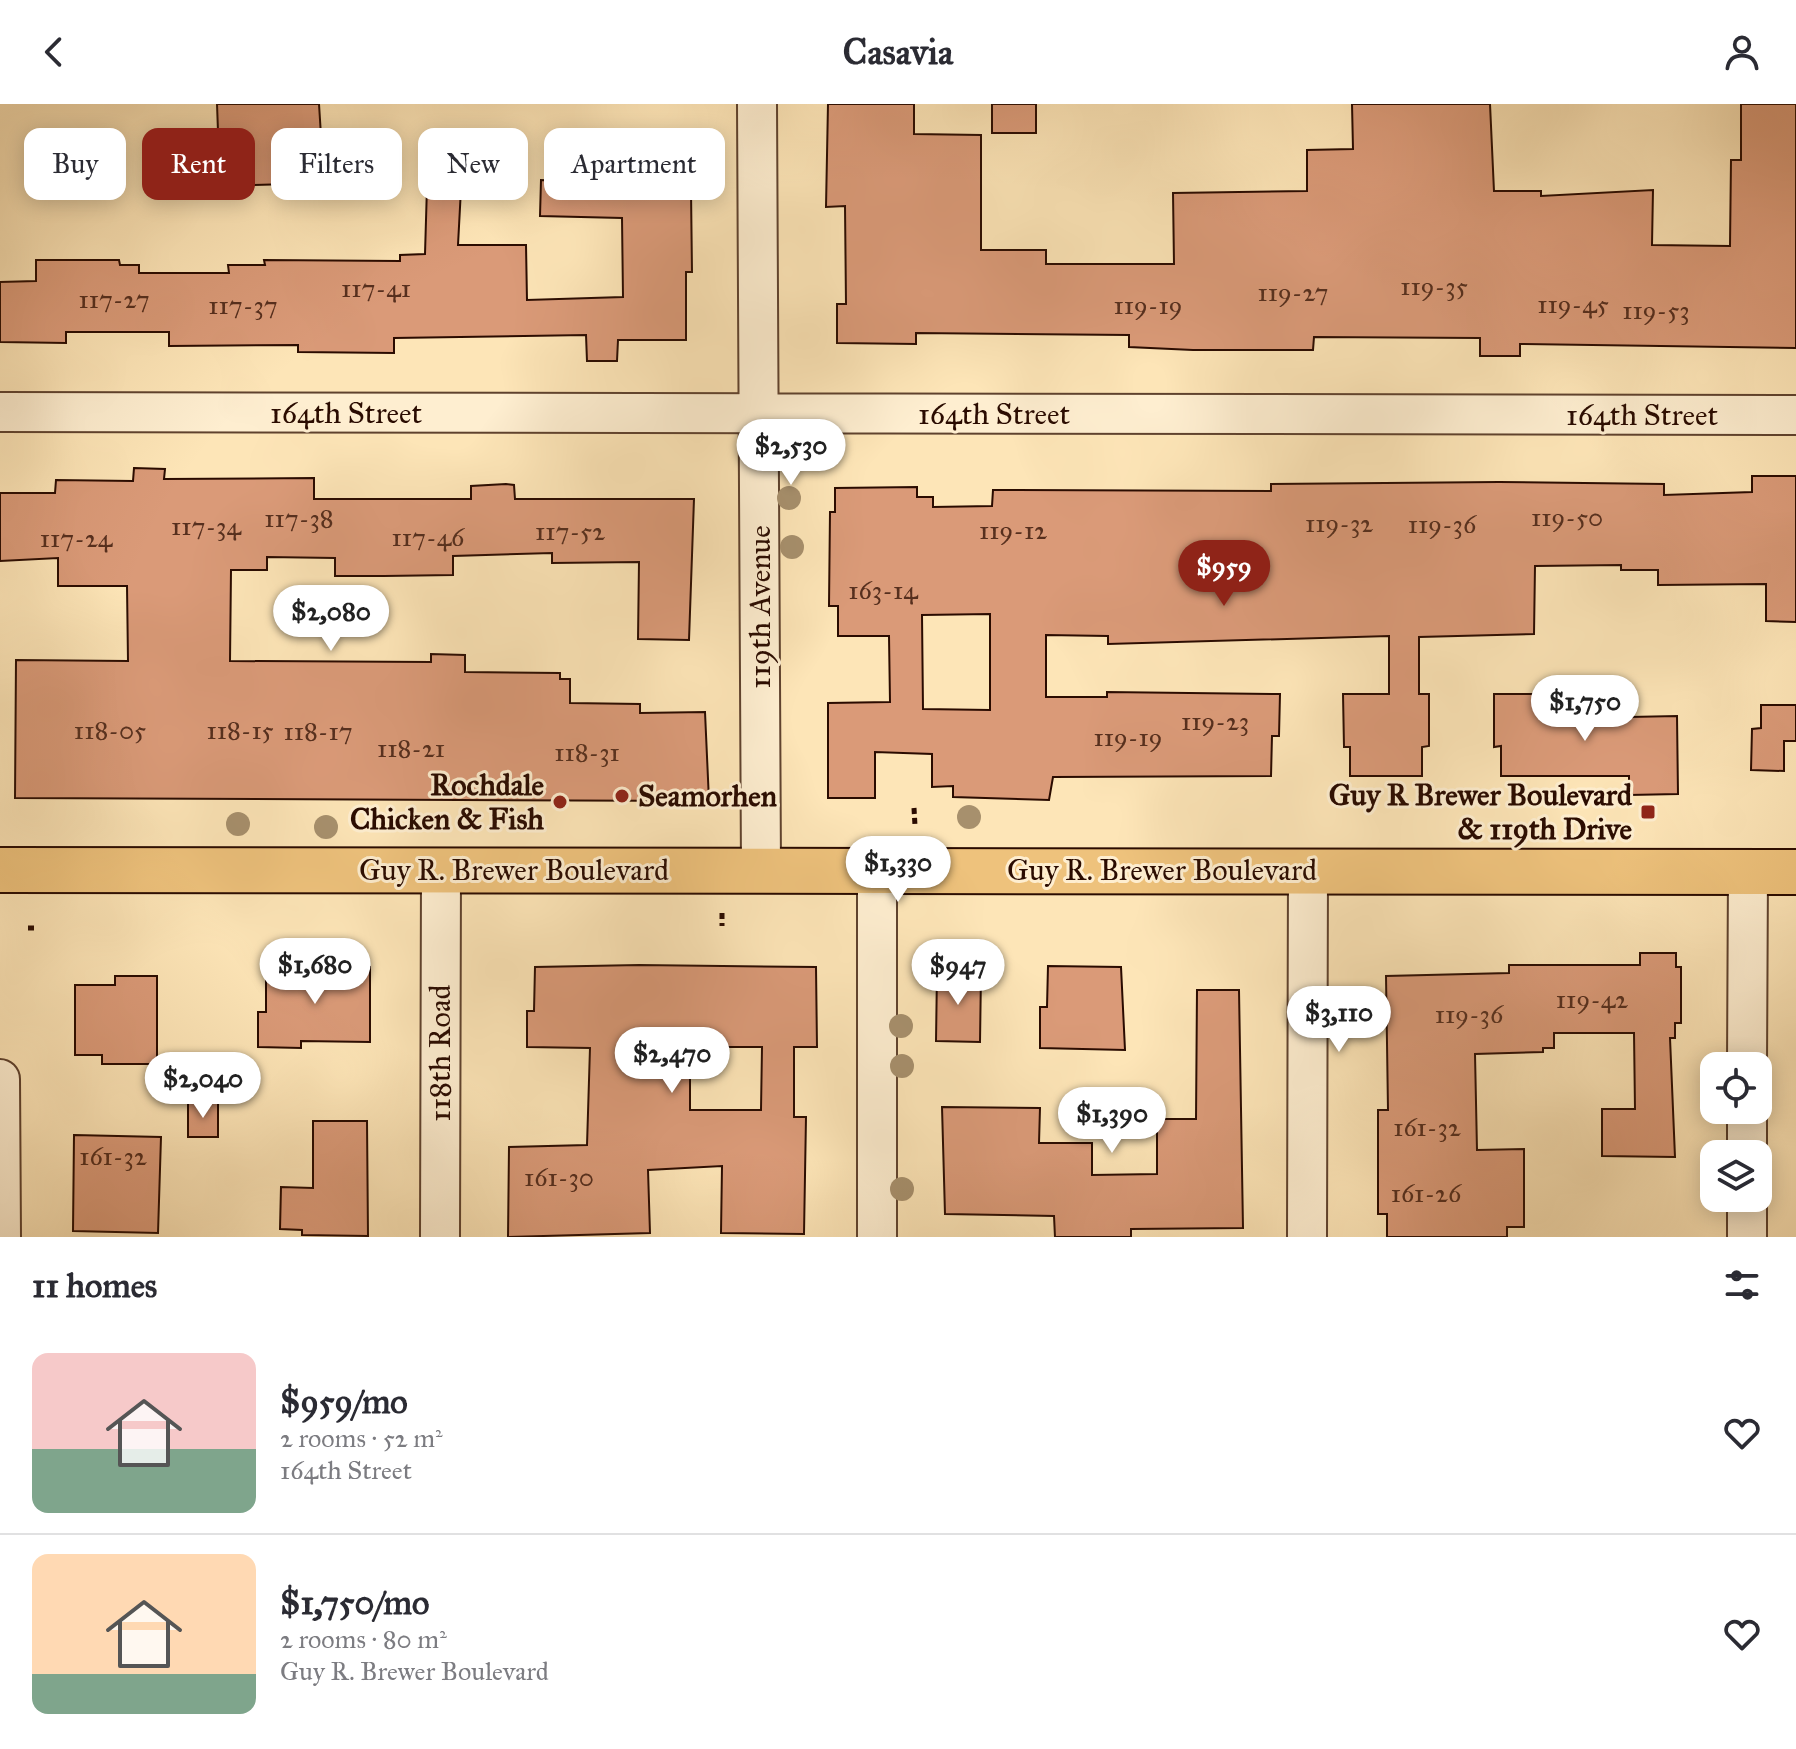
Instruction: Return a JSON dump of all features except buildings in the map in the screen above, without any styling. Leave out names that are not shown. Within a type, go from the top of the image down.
[{"type":"main road","name":"Guy R. Brewer Boulevard","points":[[0,870],[1796,872]]},
{"type":"street","name":"119th Avenue","points":[[757,104],[761,870]]},
{"type":"street","name":"164th Street","points":[[0,412],[1796,415]]},
{"type":"street","name":"118th Road","points":[[440,1237],[441,870]]},
{"type":"street","points":[[877,870],[877,1237]]},
{"type":"street","points":[[1307,1237],[1308,870]]},
{"type":"street","points":[[1747,1052],[1748,871]]},
{"type":"street","points":[[0,1079],[1,1237]]},
{"type":"street","points":[[1747,1212],[1747,1237]]},
{"type":"path","points":[[914,808],[915,826]]},
{"type":"path","points":[[722,913],[722,926]]},
{"type":"path","points":[[28,928],[38,928]]},
{"type":"place","name":"Seamorhen","points":[[622,796]]},
{"type":"place","name":"Rochdale Chicken & Fish","points":[[560,802]]},
{"type":"place","name":"Guy R Brewer Boulevard & 119th Drive","points":[[1648,812]]}]
